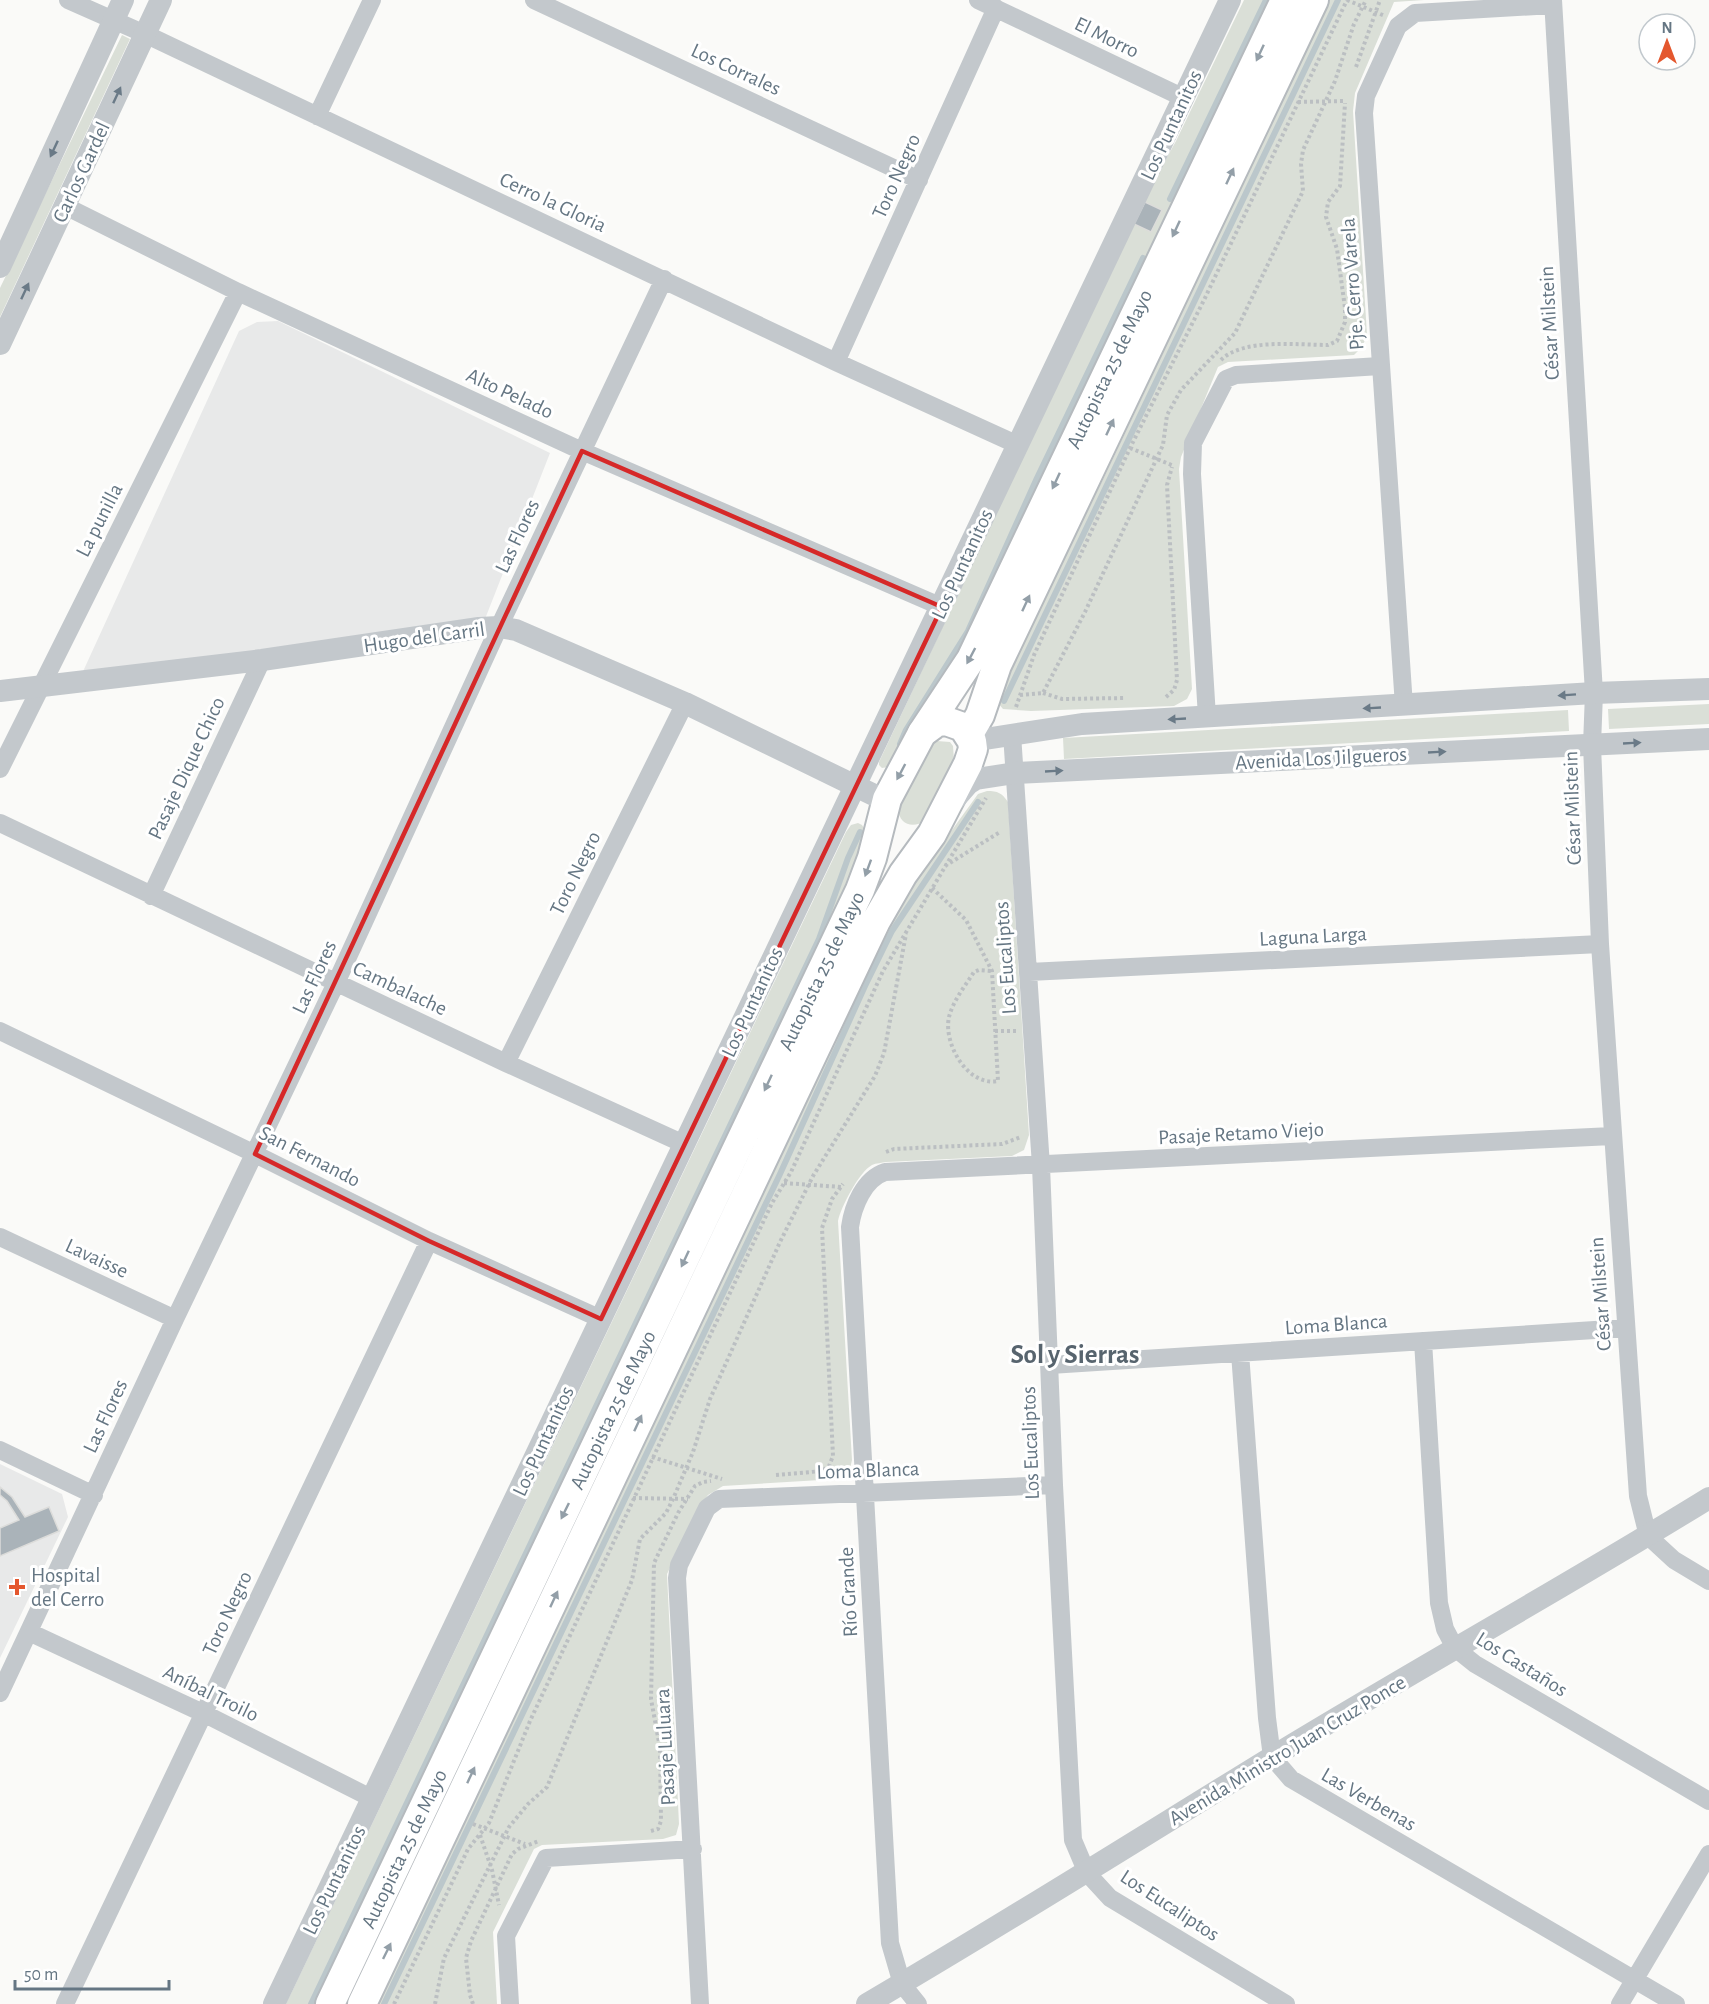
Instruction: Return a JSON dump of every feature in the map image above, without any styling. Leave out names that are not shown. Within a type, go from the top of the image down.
[{"type":"main road","name":"Autopista 25 de Mayo","points":[[330,2004],[860,890],[872,858],[885,805],[922,733],[971,658],[1285,0]]},
{"type":"main road","name":"Autopista 25 de Mayo","points":[[362,2004],[876,921],[903,874],[932,834],[968,764],[973,749],[971,737],[981,715],[997,665],[1314,0]]},
{"type":"main road","points":[[922,733],[937,722],[946,721],[955,722],[971,737]]},
{"type":"main road","points":[[885,805],[887,828],[895,837],[906,842],[918,841],[932,834]]},
{"type":"street","name":"Cerro la Gloria","points":[[69,0],[118,10],[145,34],[836,362],[1018,445]]},
{"type":"street","name":"Carlos Gardel","points":[[0,344],[161,0]]},
{"type":"street","points":[[317,116],[372,0]]},
{"type":"street","name":"Los Corrales","points":[[534,0],[919,180]]},
{"type":"street","name":"El Morro","points":[[978,0],[1184,98]]},
{"type":"street","name":"Los Puntanitos","points":[[274,2004],[1230,0]]},
{"type":"street","points":[[1402,23],[1415,13],[1553,2]]},
{"type":"street","name":"César Milstein","points":[[1553,2],[1594,693],[1592,745],[1600,944],[1638,1496],[1648,1536]]},
{"type":"street","name":"Toro Negro","points":[[836,362],[996,8]]},
{"type":"street","name":"Carlos Gardel","points":[[0,267],[118,10]]},
{"type":"street","name":"Pje. Cerro Varela","points":[[1402,23],[1398,26],[1366,100],[1364,113],[1404,706]]},
{"type":"street","name":"Alto Pelado","points":[[65,206],[238,292],[582,451],[942,607]]},
{"type":"street","name":"Las Flores","points":[[0,1693],[336,983],[499,627],[664,279]]},
{"type":"street","name":"La punilla","points":[[0,769],[238,292]]},
{"type":"street","points":[[1207,717],[1192,474],[1193,443],[1226,379],[1236,375],[1380,366]]},
{"type":"street","name":"Hugo del Carril","points":[[0,691],[262,660],[499,627],[516,630],[685,703],[855,785],[885,805]]},
{"type":"street","name":"Pasaje Dique Chico","points":[[151,896],[262,660]]},
{"type":"street","points":[[971,737],[1082,724],[1709,688]]},
{"type":"street","name":"Toro Negro","points":[[506,1063],[685,703]]},
{"type":"street","name":"Los Eucaliptos","points":[[1012,734],[1041,1166],[1054,1485],[1073,1840],[1087,1873],[1110,1898],[1286,2004]]},
{"type":"street","name":"Avenida Los Jilgueros","points":[[946,809],[968,784],[976,779],[1015,773],[1709,739]]},
{"type":"street","name":"Cambalache","points":[[0,824],[506,1063],[684,1144]]},
{"type":"street","name":"Laguna Larga","points":[[1029,972],[1600,944]]},
{"type":"street","name":"San Fernando","points":[[0,1031],[429,1241],[601,1319]]},
{"type":"street","name":"Pasaje Retamo Viejo","points":[[870,1182],[885,1172],[1612,1136]]},
{"type":"street","name":"Río Grande","points":[[870,1182],[853,1209],[850,1227],[890,1943],[902,1984],[918,2004]]},
{"type":"street","name":"Lavaisse","points":[[0,1237],[175,1320]]},
{"type":"street","name":"Toro Negro","points":[[65,2004],[429,1241]]},
{"type":"street","name":"Loma Blanca","points":[[1050,1365],[1626,1328]]},
{"type":"street","name":"Los Castaños","points":[[1424,1341],[1439,1603],[1445,1629],[1455,1648],[1475,1664],[1709,1802]]},
{"type":"street","points":[[1240,1353],[1267,1718],[1272,1757]]},
{"type":"street","points":[[0,1450],[94,1495]]},
{"type":"street","name":"Loma Blanca","points":[[719,1499],[1054,1485]]},
{"type":"street","name":"Avenida Ministro Juan Cruz Ponce","points":[[867,2004],[1087,1873],[1272,1757],[1709,1498]]},
{"type":"street","name":"Pasaje Luluara","points":[[700,2004],[677,1578],[679,1565],[707,1508],[719,1499]]},
{"type":"street","points":[[1648,1536],[1674,1560],[1709,1581]]},
{"type":"street","name":"Aníbal Troilo","points":[[29,1632],[205,1714],[373,1798]]},
{"type":"street","name":"Las Verbenas","points":[[1272,1757],[1291,1779],[1676,2004]]},
{"type":"street","points":[[510,2004],[506,1936],[545,1849],[693,1849]]},
{"type":"street","points":[[1620,2004],[1709,1854]]},
{"type":"path","points":[[1016,707],[1034,655],[1130,448],[1204,300],[1347,0],[1402,23]]},
{"type":"path","points":[[1020,695],[1043,693],[1085,612],[1163,445],[1167,415],[1187,382],[1218,353],[1235,333],[1304,191],[1301,164],[1304,150],[1335,81],[1354,24],[1366,0]]},
{"type":"path","points":[[1298,102],[1366,100]]},
{"type":"path","points":[[1130,448],[1192,474]]},
{"type":"path","points":[[394,2004],[468,1849],[489,1822],[530,1721],[633,1498],[884,971],[987,796],[993,796]]},
{"type":"path","points":[[945,867],[1006,828]]},
{"type":"path","points":[[932,888],[966,920],[992,971],[998,1081],[990,1082],[978,1079],[963,1065],[949,1039],[948,1028],[949,1017],[955,1003],[974,972],[992,971]]},
{"type":"path","points":[[435,2004],[444,1958],[509,1827],[528,1804],[547,1787],[632,1580],[640,1539],[666,1513],[673,1499],[687,1468],[710,1399],[780,1242],[809,1185],[875,1076],[884,1053],[906,931]]},
{"type":"path","points":[[1016,1020],[1018,1043]]},
{"type":"path","points":[[995,1031],[1017,1031]]},
{"type":"path","points":[[877,1156],[894,1149],[1002,1144],[1023,1137],[1009,1167]]},
{"type":"path","points":[[768,1476],[822,1471],[829,1467],[832,1456],[822,1228],[832,1199],[845,1180]]},
{"type":"path","points":[[784,1183],[841,1186],[870,1182]]},
{"type":"path","points":[[650,1832],[658,1829],[661,1821],[660,1749],[651,1700],[654,1563],[695,1486],[703,1482],[725,1480],[653,1457]]},
{"type":"path","points":[[633,1498],[719,1499]]},
{"type":"path","points":[[485,1828],[545,1849]]},
{"type":"path","points":[[480,1834],[490,1865],[506,1936]]},
{"type":"path","points":[[473,2004],[466,1958],[512,1854],[534,1841],[545,1849]]},
{"type":"highlighted area","points":[[582,451],[942,607],[601,1319],[429,1241],[255,1154]]},
{"type":"shaded area","points":[[1244,0],[1271,0],[978,624],[888,767],[882,768],[879,762],[1145,197],[1176,141]]},
{"type":"shaded area","points":[[1330,0],[1424,0],[1394,2],[1355,93],[1353,111],[1367,335],[1362,347],[1354,355],[1228,362],[1218,367],[1181,457],[1179,469],[1192,689],[1187,699],[1174,706],[1031,711],[1003,709],[997,702],[999,692],[1108,469]]},
{"type":"shaded area","points":[[122,35],[130,39],[0,317],[0,288]]},
{"type":"shaded area","points":[[278,321],[550,453],[485,619],[80,678],[239,331],[257,322]]},
{"type":"shaded area","points":[[1709,704],[1709,724],[1609,729],[1608,709]]},
{"type":"shaded area","points":[[1568,710],[1569,731],[1064,759],[1063,738]]},
{"type":"shaded area","points":[[950,742],[953,746],[954,760],[925,820],[910,825],[902,820],[898,810],[899,804],[932,743]]},
{"type":"shaded area","points":[[987,791],[999,793],[1008,802],[1029,1135],[1024,1150],[1012,1156],[875,1164],[867,1169],[856,1182],[847,1199],[838,1221],[852,1460],[849,1473],[837,1479],[723,1486],[708,1495],[701,1505],[667,1574],[679,1824],[676,1835],[663,1839],[542,1845],[534,1849],[493,1932],[497,2004],[374,2004],[892,913],[978,794]]},
{"type":"shaded area","points":[[858,823],[865,830],[860,864],[319,2004],[286,2004],[846,832],[851,825]]},
{"type":"shaded area","name":"Hospital del Cerro","points":[[0,1464],[62,1494],[68,1517],[0,1658]]},
{"type":"building","points":[[1145,202],[1162,210],[1151,232],[1134,224]]},
{"type":"building","points":[[0,1487],[12,1497],[25,1517],[49,1507],[59,1531],[0,1556],[0,1528],[19,1520],[7,1501],[0,1495]]},
{"type":"waterway","points":[[1170,199],[1266,0]]},
{"type":"waterway","points":[[1004,701],[1338,0]]},
{"type":"waterway","points":[[900,744],[906,730],[968,631],[1037,478],[1143,258]]},
{"type":"waterway","points":[[384,2004],[780,1174],[892,931],[978,802]]},
{"type":"waterway","points":[[311,2004],[819,939],[848,858],[860,832]]},
{"type":"place","name":"Hospital del Cerro","points":[[17,1587]]},
{"type":"district","name":"Sol y Sierras","points":[[1075,1354]]}]
